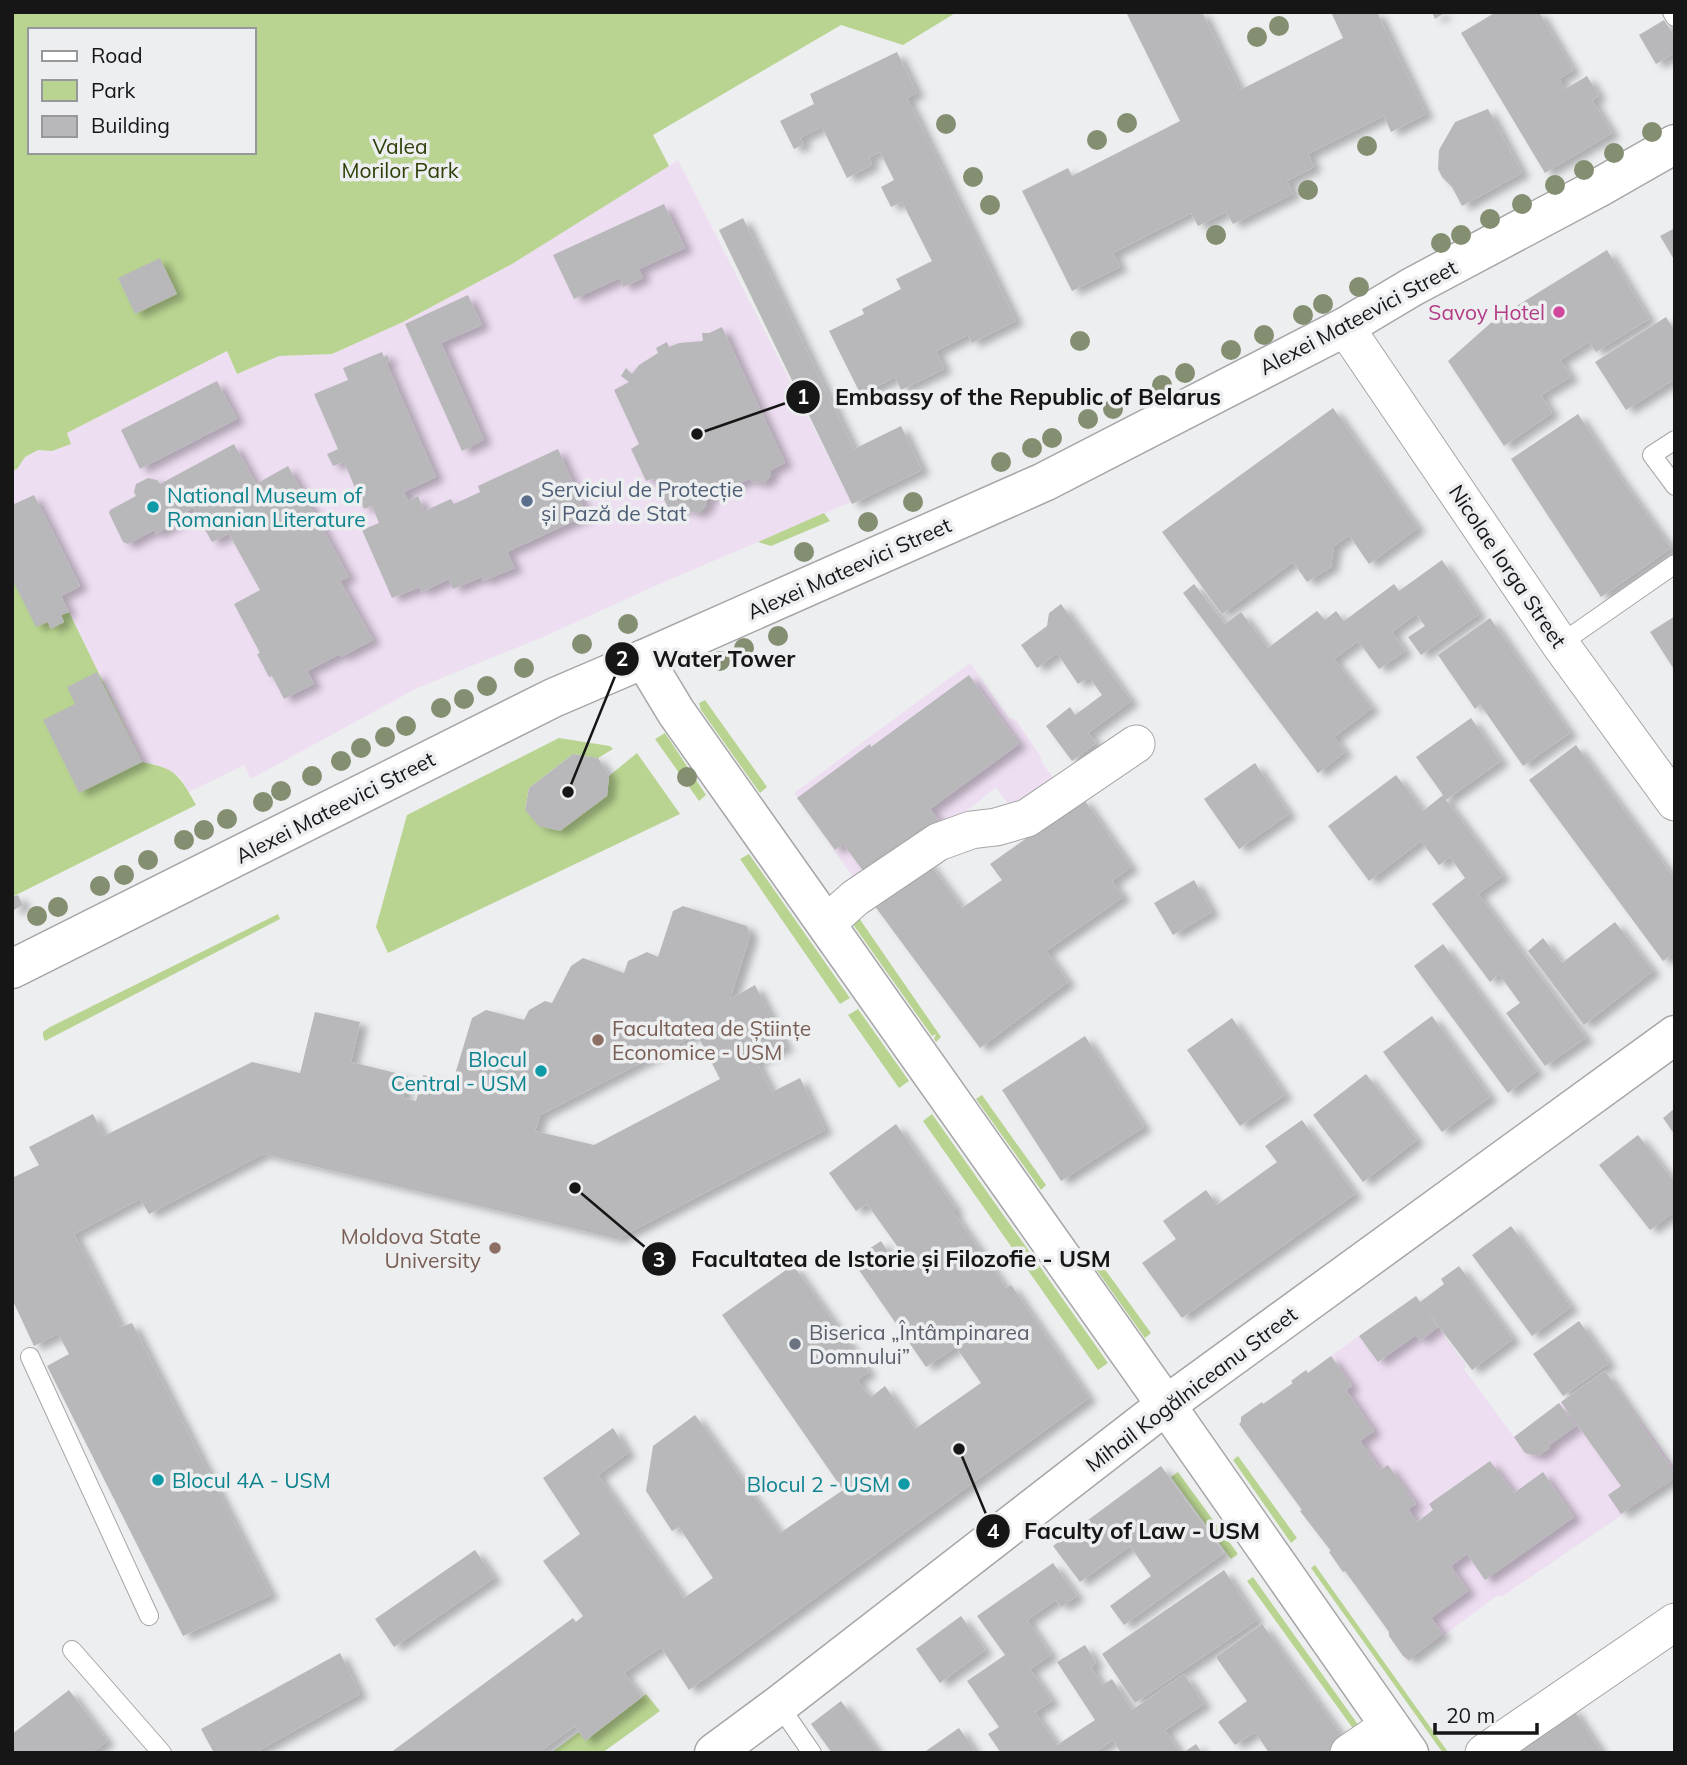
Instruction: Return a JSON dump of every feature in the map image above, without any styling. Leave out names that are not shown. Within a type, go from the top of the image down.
[{"type":"main road","name":"Alexei Mateevici Street","points":[[12,969],[553,698],[1044,481],[1345,327],[1412,287],[1675,144]]},
{"type":"main road","points":[[644,659],[676,712],[1399,1739]]},
{"type":"main road","name":"Mihail Kogălniceanu Street","points":[[713,1753],[779,1705],[1166,1405],[1675,1035]]},
{"type":"street","name":"Nicolae Iorga Street","points":[[1345,327],[1560,644],[1675,802]]},
{"type":"street","points":[[826,924],[855,898],[938,842],[971,830],[996,827],[1027,818],[1136,744]]},
{"type":"street","points":[[1484,1753],[1675,1622]]},
{"type":"street","points":[[1349,1753],[1399,1739]]},
{"type":"lane","points":[[1672,12],[1675,17]]},
{"type":"lane","points":[[1675,440],[1652,456],[1675,486]]},
{"type":"lane","points":[[1560,644],[1675,564]]},
{"type":"lane","points":[[30,1357],[149,1616]]},
{"type":"lane","points":[[72,1650],[162,1753]]},
{"type":"lane","points":[[779,1705],[812,1753]]},
{"type":"shaded area","points":[[678,160],[851,502],[543,637],[417,688],[251,779],[244,765],[189,792],[180,777],[154,764],[142,762],[69,612],[64,622],[51,629],[12,579],[12,472],[25,457],[38,450],[52,451],[70,444],[67,433],[227,351],[237,374],[279,356],[332,354],[403,322],[512,264]]},
{"type":"shaded area","points":[[970,663],[1009,718],[1016,720],[1061,789],[1018,818],[996,787],[916,853],[862,890],[794,793]]},
{"type":"shaded area","points":[[1416,1296],[1466,1366],[1464,1369],[1514,1437],[1605,1371],[1675,1468],[1675,1479],[1501,1597],[1498,1595],[1408,1662],[1346,1571],[1343,1572],[1241,1427],[1240,1420],[1262,1402],[1263,1404],[1292,1384],[1291,1381],[1306,1370],[1308,1372]]},
{"type":"green space","name":"Valea Morilor Park","points":[[12,12],[957,12],[903,45],[841,25],[653,135],[669,166],[512,264],[403,322],[332,354],[279,356],[237,374],[227,351],[67,433],[71,444],[52,451],[38,450],[25,457],[17,469],[12,471]]},
{"type":"green space","points":[[824,513],[830,521],[771,546],[758,542]]},
{"type":"green space","points":[[12,579],[50,628],[64,622],[61,615],[69,612],[142,762],[163,767],[176,775],[196,805],[12,897]]},
{"type":"green space","points":[[705,700],[767,787],[760,793],[701,710],[699,703]]},
{"type":"green space","points":[[665,733],[706,795],[699,801],[655,739]]},
{"type":"green space","points":[[559,738],[610,746],[613,749],[598,758],[573,754],[529,788],[525,810],[607,796],[609,776],[637,753],[680,814],[388,953],[376,927],[407,815]]},
{"type":"green space","points":[[749,854],[850,998],[840,1004],[740,859]]},
{"type":"green space","points":[[278,914],[280,919],[45,1041],[43,1032],[50,1027]]},
{"type":"green space","points":[[859,918],[941,1037],[936,1042],[936,1034],[932,1036],[852,923]]},
{"type":"green space","points":[[858,1009],[909,1081],[899,1088],[848,1015]]},
{"type":"green space","points":[[982,1095],[1046,1185],[1041,1190],[976,1099]]},
{"type":"green space","points":[[932,1114],[1108,1363],[1098,1370],[923,1121]]},
{"type":"green space","points":[[1096,1257],[1151,1333],[1145,1338],[1091,1262]]},
{"type":"green space","points":[[1238,1456],[1297,1538],[1291,1543],[1233,1460]]},
{"type":"green space","points":[[1178,1472],[1238,1554],[1231,1559],[1171,1477]]},
{"type":"green space","points":[[1315,1565],[1448,1752],[1440,1749],[1311,1568]]},
{"type":"green space","points":[[1253,1577],[1364,1733],[1359,1737],[1247,1581]]},
{"type":"green space","points":[[646,1694],[660,1711],[602,1753],[551,1753],[579,1732],[586,1740]]},
{"type":"building","points":[[1126,12],[1202,12],[1240,90],[1343,38],[1331,12],[1377,12],[1426,114],[1391,132],[1384,116],[1308,154],[1314,167],[1287,181],[1293,194],[1233,224],[1226,212],[1198,226],[1191,213],[1113,253],[1120,267],[1072,291],[1022,191],[1068,168],[1072,176],[1180,121]]},
{"type":"building","points":[[1432,12],[1446,12],[1435,19]]},
{"type":"building","points":[[1496,12],[1539,12],[1573,70],[1559,79],[1565,89],[1587,76],[1599,96],[1592,100],[1612,133],[1545,173],[1461,33]]},
{"type":"building","points":[[1664,20],[1675,37],[1675,53],[1656,64],[1639,35]]},
{"type":"building","points":[[897,52],[917,93],[907,98],[1016,321],[972,343],[968,335],[936,351],[944,369],[901,390],[895,377],[861,395],[829,331],[864,314],[862,309],[901,289],[896,279],[932,261],[902,202],[891,207],[881,187],[894,180],[880,152],[869,157],[872,165],[847,178],[822,127],[800,138],[804,144],[794,149],[780,121],[814,104],[810,94]]},
{"type":"building","points":[[1488,109],[1522,173],[1462,206],[1438,169],[1439,150],[1455,122]]},
{"type":"building","points":[[664,204],[685,248],[639,269],[643,278],[623,287],[620,278],[574,299],[553,255]]},
{"type":"building","points":[[743,218],[854,449],[901,426],[922,470],[852,504],[719,230]]},
{"type":"building","points":[[1675,228],[1675,261],[1660,236]]},
{"type":"building","points":[[1607,250],[1649,319],[1596,352],[1589,342],[1560,360],[1571,377],[1541,395],[1552,413],[1504,446],[1448,361],[1494,320]]},
{"type":"building","points":[[160,258],[177,294],[135,314],[118,278]]},
{"type":"building","points":[[468,295],[482,325],[441,343],[484,440],[462,451],[405,324]]},
{"type":"building","points":[[1666,317],[1675,331],[1675,379],[1626,410],[1595,362]]},
{"type":"building","points":[[722,327],[785,463],[771,470],[771,475],[764,483],[749,479],[707,498],[707,505],[699,513],[685,508],[671,514],[654,478],[646,481],[631,449],[639,444],[614,390],[629,382],[621,376],[626,368],[632,374],[639,365],[658,353],[656,348],[667,342],[669,347],[679,343],[703,341],[702,333]]},
{"type":"building","points":[[382,352],[390,361],[386,362],[436,477],[404,492],[408,501],[418,496],[424,511],[451,499],[454,504],[480,492],[478,486],[558,449],[587,515],[507,552],[515,568],[453,589],[449,579],[422,592],[420,587],[392,598],[362,530],[379,523],[372,506],[364,509],[344,462],[333,466],[327,454],[338,449],[314,394],[348,380],[343,368]]},
{"type":"building","points":[[217,381],[237,419],[140,469],[121,430]]},
{"type":"building","points":[[1333,408],[1418,528],[1369,564],[1349,535],[1334,546],[1331,567],[1307,582],[1293,562],[1222,614],[1162,532]]},
{"type":"building","points":[[1578,414],[1671,548],[1601,597],[1511,459]]},
{"type":"building","points":[[234,444],[256,484],[288,466],[349,577],[340,581],[373,640],[307,671],[314,684],[284,699],[272,676],[269,677],[257,654],[260,653],[234,604],[260,590],[229,534],[212,542],[193,508],[176,517],[179,521],[156,534],[154,530],[128,544],[123,542],[109,513],[136,496],[136,484],[148,478],[157,480],[160,484]]},
{"type":"building","points":[[34,495],[80,586],[61,596],[69,612],[61,615],[64,622],[51,629],[48,622],[36,627],[12,579],[12,505]]},
{"type":"building","points":[[1442,560],[1479,614],[1421,655],[1408,637],[1425,626],[1416,614],[1392,632],[1405,651],[1379,669],[1358,641],[1334,659],[1372,708],[1334,737],[1345,752],[1318,773],[1183,593],[1194,584],[1225,624],[1241,612],[1268,648],[1317,611],[1325,620],[1336,611],[1344,621],[1394,584],[1399,591]]},
{"type":"building","points":[[1061,604],[1131,701],[1088,733],[1096,743],[1072,761],[1046,726],[1070,707],[1075,715],[1102,695],[1089,677],[1078,684],[1057,653],[1037,668],[1021,645],[1047,626],[1049,613]]},
{"type":"building","points":[[1675,616],[1675,671],[1650,632]]},
{"type":"building","points":[[1490,618],[1570,733],[1523,766],[1480,704],[1475,709],[1438,655]]},
{"type":"building","points":[[97,672],[142,762],[79,793],[43,720],[75,704],[67,687]]},
{"type":"building","points":[[969,675],[1019,744],[930,809],[943,826],[870,880],[843,844],[835,850],[797,798]]},
{"type":"building","points":[[1471,718],[1501,761],[1446,800],[1503,876],[1478,894],[1586,1038],[1545,1066],[1506,1013],[1520,1003],[1499,974],[1490,982],[1432,904],[1465,878],[1450,857],[1439,865],[1421,841],[1369,881],[1328,826],[1396,775],[1423,811],[1443,795],[1416,757]]},
{"type":"building","points":[[1576,745],[1675,879],[1675,952],[1663,961],[1529,780]]},
{"type":"building","points":[[573,754],[598,758],[609,776],[607,796],[560,831],[539,826],[525,810],[529,788]]},
{"type":"building","points":[[1255,763],[1289,814],[1239,849],[1204,799]]},
{"type":"building","points":[[1083,798],[1131,867],[1112,881],[1123,897],[1046,951],[1068,982],[980,1048],[871,901],[926,859],[962,908],[1002,880],[990,864]]},
{"type":"building","points":[[1194,880],[1212,912],[1173,935],[1154,903]]},
{"type":"building","points":[[18,895],[23,905],[12,911],[12,897]]},
{"type":"building","name":"Blocul Central - USM","points":[[683,906],[747,926],[750,936],[730,999],[755,985],[786,1047],[756,1061],[772,1092],[800,1078],[825,1130],[617,1239],[263,1154],[149,1214],[140,1199],[74,1234],[121,1327],[132,1323],[271,1595],[183,1636],[47,1366],[69,1354],[58,1334],[34,1346],[12,1299],[12,1178],[39,1165],[29,1147],[93,1114],[104,1136],[252,1062],[300,1073],[315,1012],[360,1022],[351,1062],[408,1076],[403,1098],[416,1101],[423,1075],[453,1081],[472,1018],[486,1010],[524,1020],[529,1010],[545,1001],[552,1003],[571,966],[583,958],[624,973],[628,961],[647,952],[658,957],[673,911]],"holes":[[[697,1034],[720,1079],[594,1145],[535,1131],[540,1115]]]},
{"type":"building","points":[[1615,922],[1653,971],[1584,1025],[1528,951],[1543,938],[1562,963]]},
{"type":"building","points":[[1443,944],[1537,1071],[1508,1093],[1414,966]]},
{"type":"building","points":[[1432,1016],[1490,1097],[1442,1132],[1383,1052]]},
{"type":"building","points":[[1232,1018],[1285,1095],[1240,1126],[1187,1050]]},
{"type":"building","points":[[1085,1036],[1144,1127],[1061,1181],[1002,1090]]},
{"type":"building","points":[[1366,1074],[1417,1140],[1363,1182],[1313,1115]]},
{"type":"building","points":[[1675,1108],[1675,1135],[1663,1118]]},
{"type":"building","points":[[1302,1120],[1355,1194],[1182,1318],[1142,1263],[1176,1239],[1163,1221],[1206,1190],[1217,1205],[1277,1162],[1265,1146]]},
{"type":"building","name":"Blocul 2 - USM","points":[[896,1124],[956,1209],[953,1212],[1006,1288],[1011,1285],[1089,1398],[689,1690],[661,1647],[624,1673],[642,1697],[585,1741],[575,1726],[538,1753],[390,1753],[573,1618],[576,1622],[583,1616],[543,1561],[580,1534],[543,1478],[613,1428],[628,1453],[598,1475],[684,1598],[713,1578],[679,1527],[672,1531],[646,1491],[653,1446],[695,1415],[780,1533],[843,1490],[722,1315],[793,1265],[869,1372],[857,1380],[871,1397],[885,1386],[915,1429],[981,1383],[956,1347],[926,1367],[852,1260],[881,1241],[893,1260],[899,1257],[897,1253],[900,1250],[867,1204],[856,1211],[829,1173]]},
{"type":"building","points":[[1638,1135],[1675,1183],[1675,1211],[1650,1230],[1599,1165]]},
{"type":"building","points":[[1511,1226],[1571,1307],[1532,1336],[1472,1255]]},
{"type":"building","points":[[1459,1266],[1513,1339],[1472,1370],[1424,1307],[1438,1327],[1420,1341],[1416,1335],[1378,1362],[1359,1336],[1416,1296],[1420,1302],[1444,1284],[1441,1279]]},
{"type":"building","points":[[1579,1321],[1609,1363],[1563,1396],[1533,1354]]},
{"type":"building","points":[[1331,1356],[1352,1386],[1346,1390],[1374,1431],[1360,1441],[1380,1470],[1388,1465],[1416,1504],[1408,1509],[1417,1522],[1433,1510],[1429,1504],[1490,1461],[1514,1493],[1543,1472],[1574,1517],[1485,1580],[1467,1554],[1451,1566],[1468,1591],[1431,1618],[1443,1634],[1409,1660],[1403,1656],[1389,1632],[1345,1571],[1343,1572],[1329,1552],[1331,1551],[1239,1424],[1241,1417],[1293,1383],[1291,1381],[1306,1370],[1308,1373]]},
{"type":"building","points":[[1605,1371],[1675,1474],[1675,1478],[1621,1514],[1608,1495],[1621,1486],[1561,1402]]},
{"type":"building","points":[[1559,1403],[1576,1426],[1538,1456],[1525,1453],[1514,1437]]},
{"type":"building","points":[[1161,1466],[1224,1553],[1124,1625],[1110,1606],[1151,1576],[1130,1546],[1080,1582],[1053,1546]]},
{"type":"building","points":[[475,1550],[494,1578],[394,1647],[375,1619]]},
{"type":"building","points":[[1053,1563],[1077,1596],[1061,1607],[1056,1600],[1027,1620],[1051,1655],[1030,1669],[1052,1701],[1035,1712],[1057,1745],[1095,1720],[1057,1662],[1085,1645],[1096,1663],[1091,1667],[1102,1685],[1112,1679],[1132,1710],[1184,1674],[1204,1704],[1165,1730],[1180,1753],[1121,1753],[1113,1740],[1094,1753],[1001,1753],[988,1734],[999,1727],[967,1681],[1005,1655],[977,1616]]},
{"type":"building","points":[[1224,1570],[1257,1620],[1135,1703],[1102,1654]]},
{"type":"building","points":[[961,1616],[985,1650],[940,1683],[916,1649]]},
{"type":"building","points":[[1262,1624],[1349,1746],[1339,1753],[1269,1753],[1255,1732],[1235,1745],[1218,1722],[1247,1701],[1216,1657]]},
{"type":"building","points":[[340,1653],[360,1694],[254,1753],[214,1753],[201,1729]]},
{"type":"building","points":[[69,1690],[107,1741],[92,1753],[12,1753],[12,1734]]},
{"type":"building","points":[[841,1701],[879,1753],[832,1753],[811,1724]]},
{"type":"building","points":[[1572,1707],[1602,1753],[1520,1753],[1516,1747]]},
{"type":"building","points":[[959,1728],[976,1753],[923,1753]]},
{"type":"building","points":[[1196,1744],[1202,1753],[1183,1753]]},
{"type":"place","name":"Savoy Hotel","points":[[1559,312]]},
{"type":"place","name":"Embassy of the Republic of Belarus","points":[[697,434]]},
{"type":"place","name":"Serviciul de Protecție și Pază de Stat","points":[[527,501]]},
{"type":"place","name":"National Museum of Romanian Literature","points":[[153,507]]},
{"type":"place","name":"Water Tower","points":[[568,792]]},
{"type":"place","name":"Facultatea de Științe Economice - USM","points":[[598,1040]]},
{"type":"place","name":"Blocul Central - USM","points":[[541,1071]]},
{"type":"place","name":"Facultatea de Istorie și Filozofie - USM","points":[[575,1188]]},
{"type":"place","name":"Moldova State University","points":[[495,1248]]},
{"type":"place","name":"Biserica „Întâmpinarea Domnului”","points":[[795,1344]]},
{"type":"place","name":"Faculty of Law - USM","points":[[959,1449]]},
{"type":"place","name":"Blocul 4A - USM","points":[[158,1480]]},
{"type":"place","name":"Blocul 2 - USM","points":[[904,1484]]}]
